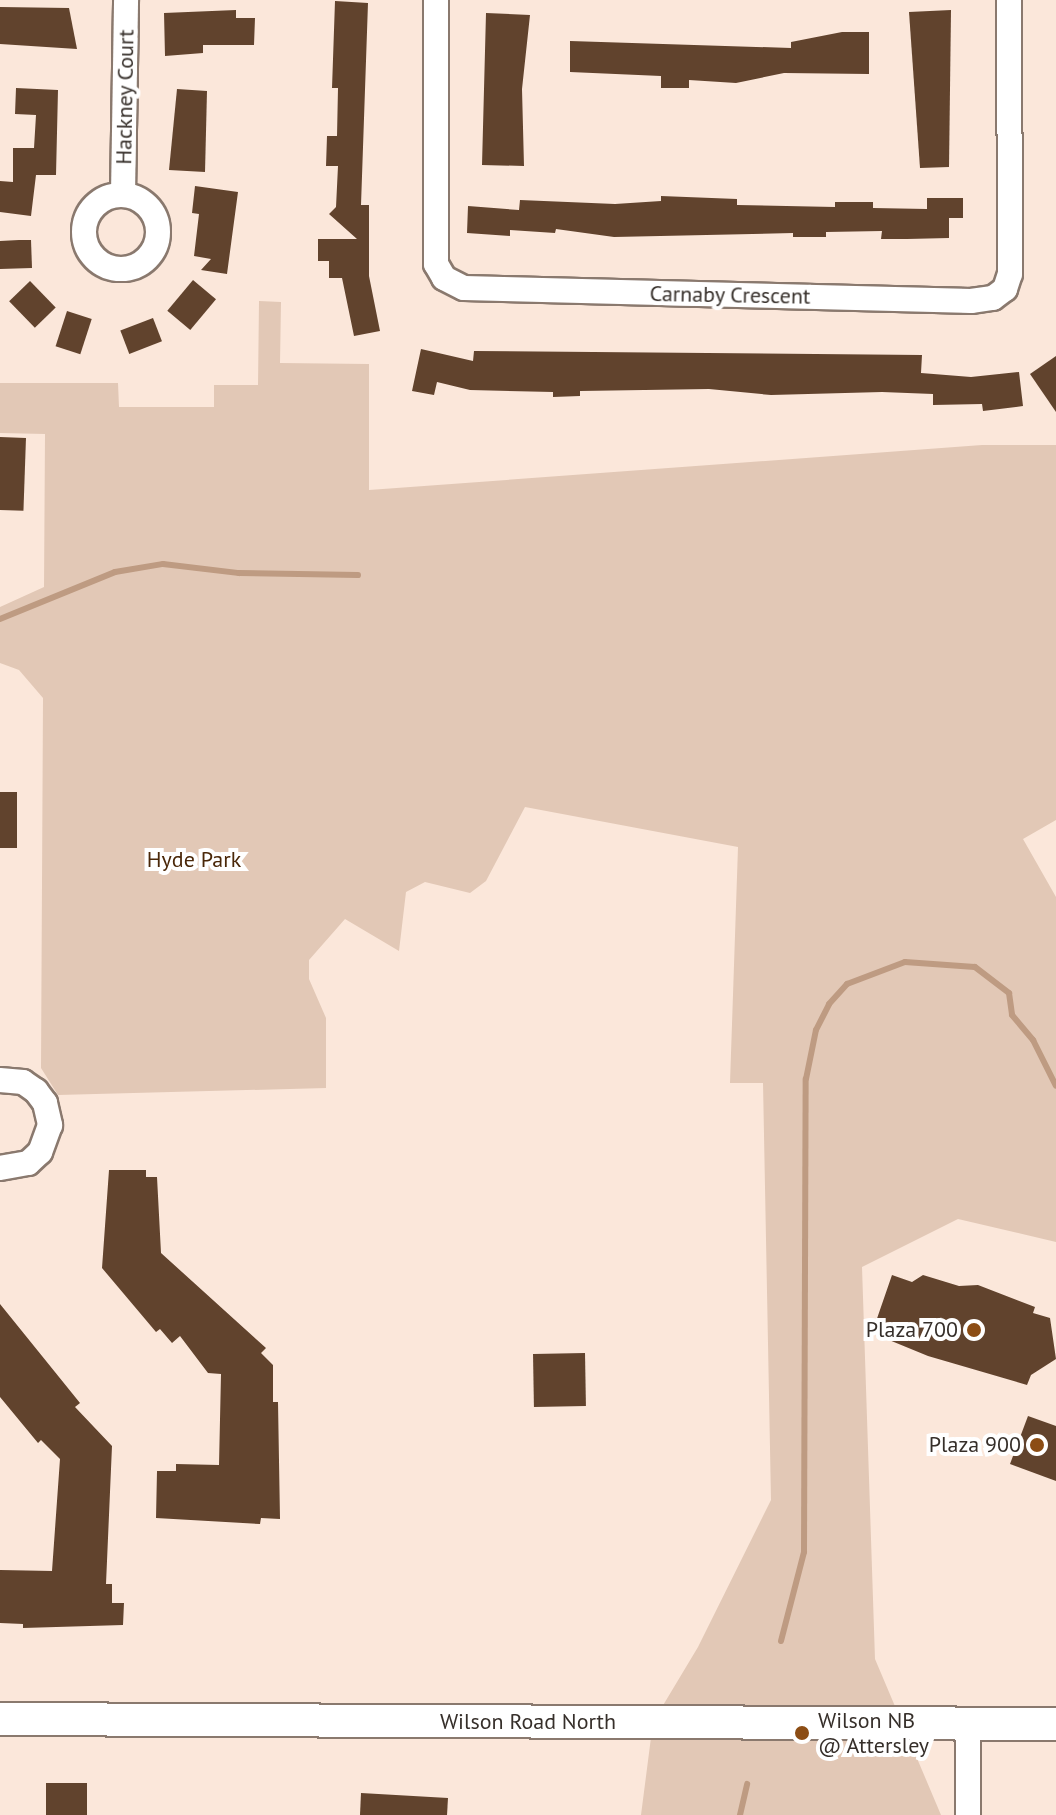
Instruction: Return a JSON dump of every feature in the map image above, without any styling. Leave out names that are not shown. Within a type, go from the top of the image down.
[{"type":"main road","name":"Wilson Road North","points":[[0,1719],[1056,1724]]},
{"type":"street","name":"Hackney Court","points":[[123,195],[126,0]]},
{"type":"street","name":"Carnaby Crescent","points":[[436,0],[436,264],[444,278],[464,288],[971,301],[993,298],[1005,289],[1010,274],[1009,0]]},
{"type":"street","points":[[0,1080],[23,1082],[36,1091],[50,1125],[40,1152],[28,1163],[0,1168]]},
{"type":"street","points":[[968,1723],[968,1815]]},
{"type":"green space","name":"Hyde Park","points":[[259,301],[281,302],[280,363],[369,364],[369,490],[982,445],[1056,445],[1056,820],[1023,839],[1056,897],[1056,1242],[958,1219],[862,1267],[875,1659],[941,1815],[641,1815],[653,1722],[698,1647],[771,1500],[763,1083],[730,1083],[738,847],[525,807],[486,881],[470,893],[425,882],[406,892],[399,951],[345,919],[309,960],[309,979],[326,1018],[326,1088],[58,1095],[41,1068],[43,698],[19,670],[0,663],[0,607],[44,587],[45,434],[0,433],[0,383],[118,383],[119,407],[214,407],[214,385],[258,385]]},
{"type":"building","points":[[335,1],[368,3],[361,205],[369,205],[369,276],[380,331],[354,336],[342,278],[329,278],[329,261],[318,261],[318,239],[357,239],[329,214],[336,207],[338,166],[326,166],[327,136],[337,136],[338,88],[332,88]]},
{"type":"building","points":[[0,7],[69,8],[77,49],[0,44]]},
{"type":"building","points":[[236,10],[236,18],[255,18],[254,45],[203,45],[203,53],[165,56],[164,13]]},
{"type":"building","points":[[951,10],[949,167],[920,168],[909,12]]},
{"type":"building","points":[[486,13],[530,15],[522,89],[524,166],[482,165]]},
{"type":"building","points":[[842,32],[869,32],[869,74],[784,73],[736,83],[689,80],[689,88],[661,88],[661,76],[570,72],[570,41],[791,48],[791,42]]},
{"type":"building","points":[[16,88],[58,90],[56,175],[36,175],[31,216],[0,212],[0,181],[13,182],[13,148],[34,148],[36,115],[15,114]]},
{"type":"building","points":[[177,89],[207,91],[205,172],[169,170]]},
{"type":"building","points":[[195,186],[238,192],[227,274],[201,270],[211,259],[194,256],[199,214],[192,213]]},
{"type":"building","points":[[661,196],[737,199],[737,205],[835,207],[835,202],[873,202],[873,208],[927,209],[927,198],[963,198],[963,218],[949,218],[949,238],[881,239],[882,231],[826,232],[826,237],[793,237],[793,233],[614,237],[556,229],[555,233],[510,230],[510,236],[467,233],[468,206],[519,210],[520,200],[615,204],[661,201]]},
{"type":"building","points":[[31,240],[32,268],[0,269],[0,241]]},
{"type":"building","points":[[193,280],[216,299],[190,330],[167,311]]},
{"type":"building","points":[[30,281],[56,308],[35,328],[9,301]]},
{"type":"building","points":[[67,311],[92,319],[80,354],[56,346]]},
{"type":"building","points":[[153,318],[162,341],[129,354],[120,331]]},
{"type":"building","points":[[421,349],[473,361],[474,351],[922,355],[921,373],[971,377],[1019,372],[1023,406],[983,411],[982,404],[933,405],[933,394],[882,392],[771,395],[709,389],[580,391],[580,396],[553,397],[553,392],[470,390],[437,382],[434,395],[412,391]]},
{"type":"building","points":[[1056,356],[1056,412],[1030,374]]},
{"type":"building","points":[[0,437],[26,438],[23,511],[0,510]]},
{"type":"building","points":[[0,792],[17,792],[17,848],[0,848]]},
{"type":"building","points":[[109,1170],[146,1170],[146,1177],[157,1177],[161,1253],[266,1348],[261,1353],[273,1365],[273,1402],[278,1402],[280,1519],[261,1518],[260,1524],[156,1518],[157,1471],[176,1471],[176,1464],[219,1465],[221,1374],[208,1373],[180,1336],[172,1343],[160,1329],[156,1332],[102,1268]]},
{"type":"building","name":"Plaza 700","points":[[892,1275],[912,1282],[923,1275],[959,1286],[978,1285],[1035,1307],[1033,1313],[1050,1318],[1056,1359],[1031,1375],[1027,1385],[928,1356],[872,1333]]},
{"type":"building","points":[[0,1304],[80,1403],[75,1407],[112,1446],[106,1584],[112,1584],[112,1603],[124,1603],[123,1625],[23,1628],[23,1624],[0,1623],[0,1570],[52,1571],[60,1459],[41,1440],[38,1443],[0,1397]]},
{"type":"building","points":[[585,1353],[586,1406],[534,1407],[533,1354]]},
{"type":"building","name":"Plaza 900","points":[[1028,1416],[1056,1426],[1056,1481],[1010,1464]]},
{"type":"building","points":[[46,1783],[87,1783],[87,1815],[46,1815]]},
{"type":"building","points":[[361,1793],[448,1798],[447,1815],[360,1815]]},
{"type":"waterway","points":[[0,619],[115,572],[163,564],[239,573],[358,575]]},
{"type":"waterway","points":[[781,1641],[804,1552],[806,1079],[816,1030],[829,1004],[847,984],[905,962],[975,967],[1009,993],[1012,1015],[1033,1040],[1056,1086]]},
{"type":"waterway","points":[[740,1815],[747,1784]]},
{"type":"place","name":"Plaza 700","points":[[974,1330]]},
{"type":"place","name":"Plaza 900","points":[[1037,1445]]},
{"type":"place","name":"Wilson NB @ Attersley","points":[[802,1733]]}]
